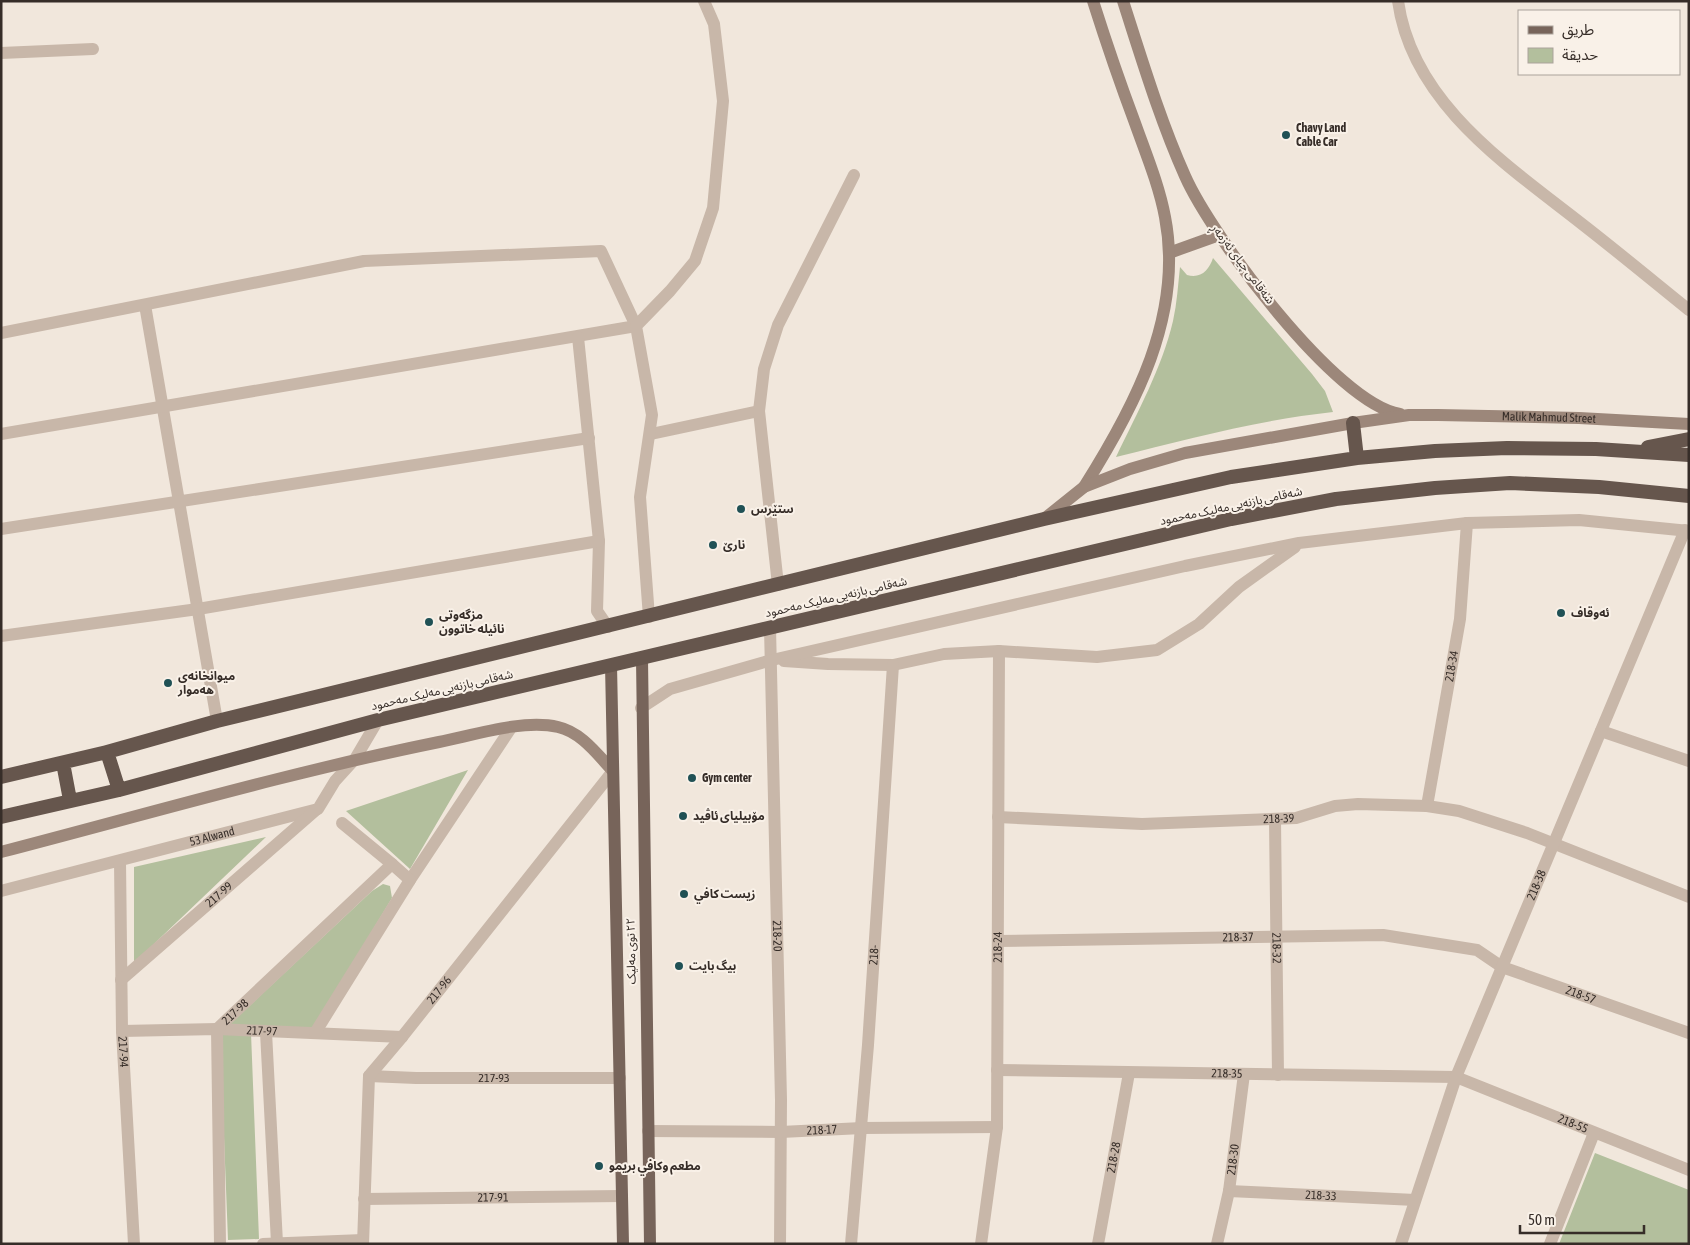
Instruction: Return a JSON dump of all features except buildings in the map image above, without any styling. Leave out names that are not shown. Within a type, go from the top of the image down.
[{"type":"highway","points":[[1353,423],[1357,458]]},
{"type":"highway","points":[[1626,451],[1689,439]]},
{"type":"highway","name":"شەقامی بازنەیی مەلیک مەحمود","points":[[1,777],[107,752],[217,721],[778,586],[1044,519],[1231,477],[1357,458],[1507,448],[1626,451],[1689,455]]},
{"type":"highway","name":"شەقامی بازنەیی مەلیک مەحمود","points":[[1,817],[119,790],[378,720],[1231,519],[1336,500],[1435,488],[1510,483],[1599,487],[1689,496]]},
{"type":"highway","points":[[107,752],[119,790]]},
{"type":"highway","points":[[63,763],[70,800]]},
{"type":"main road","points":[[1084,488],[1119,428],[1152,355],[1166,304],[1169,252],[1165,218],[1154,176],[1092,1]]},
{"type":"main road","name":"شەقامی چیای ئەزمەڕ","points":[[1123,1],[1156,102],[1185,177],[1219,235],[1304,341],[1342,379],[1381,408],[1410,415]]},
{"type":"main road","points":[[1169,252],[1219,235]]},
{"type":"main road","points":[[1044,519],[1084,488],[1130,469],[1185,453],[1353,423],[1410,415]]},
{"type":"main road","name":"Malik Mahmud Street","points":[[1410,415],[1579,418],[1689,424]]},
{"type":"main road","name":"٢٢ توی مەلیک","points":[[642,659],[641,708],[650,1244]]},
{"type":"main road","name":"٢٢ توی مەلیک","points":[[611,665],[623,1244]]},
{"type":"main road","points":[[1,852],[355,759],[539,724],[559,727],[576,734],[613,771]]},
{"type":"street","points":[[1,434],[636,326],[670,292],[695,261],[713,208],[723,101],[714,24],[704,1]]},
{"type":"street","points":[[1398,1],[1408,39],[1416,58],[1442,100],[1462,124],[1518,174],[1689,310]]},
{"type":"street","points":[[1,53],[93,49]]},
{"type":"street","points":[[778,586],[759,411],[764,369],[778,326],[854,175]]},
{"type":"street","points":[[1,333],[364,261],[602,251],[636,326],[652,415],[651,434],[640,497],[649,617]]},
{"type":"street","points":[[145,304],[217,721]]},
{"type":"street","points":[[578,337],[599,541],[597,611],[608,627]]},
{"type":"street","points":[[651,434],[759,411]]},
{"type":"street","points":[[1,529],[589,438]]},
{"type":"street","points":[[641,708],[670,688],[772,660],[1185,566],[1300,543],[1467,523],[1579,520],[1687,531]]},
{"type":"street","name":"218-34","points":[[1427,806],[1460,619],[1467,523]]},
{"type":"street","name":"218-38","points":[[1401,1244],[1456,1077],[1687,531]]},
{"type":"street","points":[[1,636],[198,609],[599,541]]},
{"type":"street","points":[[772,660],[828,664],[893,665],[944,654],[999,651],[1097,657],[1157,650],[1199,624],[1239,587],[1300,543]]},
{"type":"street","name":"218-20","points":[[770,628],[781,1132],[780,1244]]},
{"type":"street","name":"218-24","points":[[981,1244],[997,1127],[999,651]]},
{"type":"street","name":"218-","points":[[851,1244],[862,1128],[893,665]]},
{"type":"street","points":[[318,809],[335,781],[355,759],[378,720]]},
{"type":"street","points":[[315,1033],[410,880],[511,728]]},
{"type":"street","points":[[1601,731],[1689,761]]},
{"type":"street","name":"217-96","points":[[369,1076],[613,771]]},
{"type":"street","name":"218-39","points":[[998,817],[1142,824],[1276,820],[1296,818],[1335,806],[1358,804],[1427,806],[1459,811],[1554,843],[1689,897]]},
{"type":"street","name":"53 Alwand","points":[[1,892],[318,809]]},
{"type":"street","name":"217-99","points":[[121,980],[318,809]]},
{"type":"street","name":"218-32","points":[[1276,820],[1278,1075]]},
{"type":"street","points":[[342,823],[410,880]]},
{"type":"street","name":"217-94","points":[[120,861],[122,1031],[134,1244]]},
{"type":"street","name":"217-98","points":[[220,1244],[218,1029],[392,864]]},
{"type":"street","name":"218-37","points":[[998,941],[1383,935],[1477,950]]},
{"type":"street","name":"218-57","points":[[1477,950],[1502,967],[1689,1033]]},
{"type":"street","name":"217-97","points":[[122,1031],[218,1029],[402,1037]]},
{"type":"street","points":[[266,1032],[277,1243]]},
{"type":"street","name":"218-35","points":[[997,1070],[1456,1077]]},
{"type":"street","name":"218-28","points":[[1098,1244],[1129,1073]]},
{"type":"street","name":"218-30","points":[[1217,1244],[1229,1191],[1244,1074]]},
{"type":"street","points":[[264,1244],[363,1242],[369,1076]]},
{"type":"street","name":"217-93","points":[[369,1076],[416,1078],[620,1078]]},
{"type":"street","name":"218-55","points":[[1456,1077],[1689,1170]]},
{"type":"street","name":"218-17","points":[[648,1131],[781,1132],[862,1128],[997,1127]]},
{"type":"street","points":[[1550,1244],[1594,1132]]},
{"type":"street","name":"218-33","points":[[1229,1191],[1415,1200]]},
{"type":"street","name":"217-91","points":[[364,1199],[622,1196]]},
{"type":"green space","points":[[1213,258],[1312,374],[1325,391],[1333,412],[1251,425],[1116,457],[1148,390],[1168,339],[1176,308],[1180,267],[1187,275],[1200,275],[1207,270]]},
{"type":"green space","points":[[468,770],[410,869],[346,811]]},
{"type":"green space","points":[[266,837],[134,963],[134,867]]},
{"type":"green space","points":[[383,884],[390,886],[392,898],[313,1029],[229,1025],[372,891]]},
{"type":"green space","points":[[251,1033],[259,1239],[228,1240],[220,1035]]},
{"type":"green space","points":[[1595,1153],[1689,1190],[1689,1244],[1559,1244]]},
{"type":"place","name":"Chavy Land Cable Car","points":[[1286,135]]},
{"type":"place","name":"ستێرس","points":[[741,509]]},
{"type":"place","name":"نارێ","points":[[713,545]]},
{"type":"place","name":"ئەوقاف","points":[[1561,613]]},
{"type":"place","name":"مزگەوتی نائیلە خاتوون","points":[[429,622]]},
{"type":"place","name":"میوانخانەی هەموار","points":[[168,683]]},
{"type":"place","name":"Gym center","points":[[692,778]]},
{"type":"place","name":"مۆبیلیای ئاڤید","points":[[683,816]]},
{"type":"place","name":"زيست كافي","points":[[684,894]]},
{"type":"place","name":"بیگ بایت","points":[[679,966]]},
{"type":"place","name":"مطعم وكافي بريمو","points":[[599,1166]]}]
